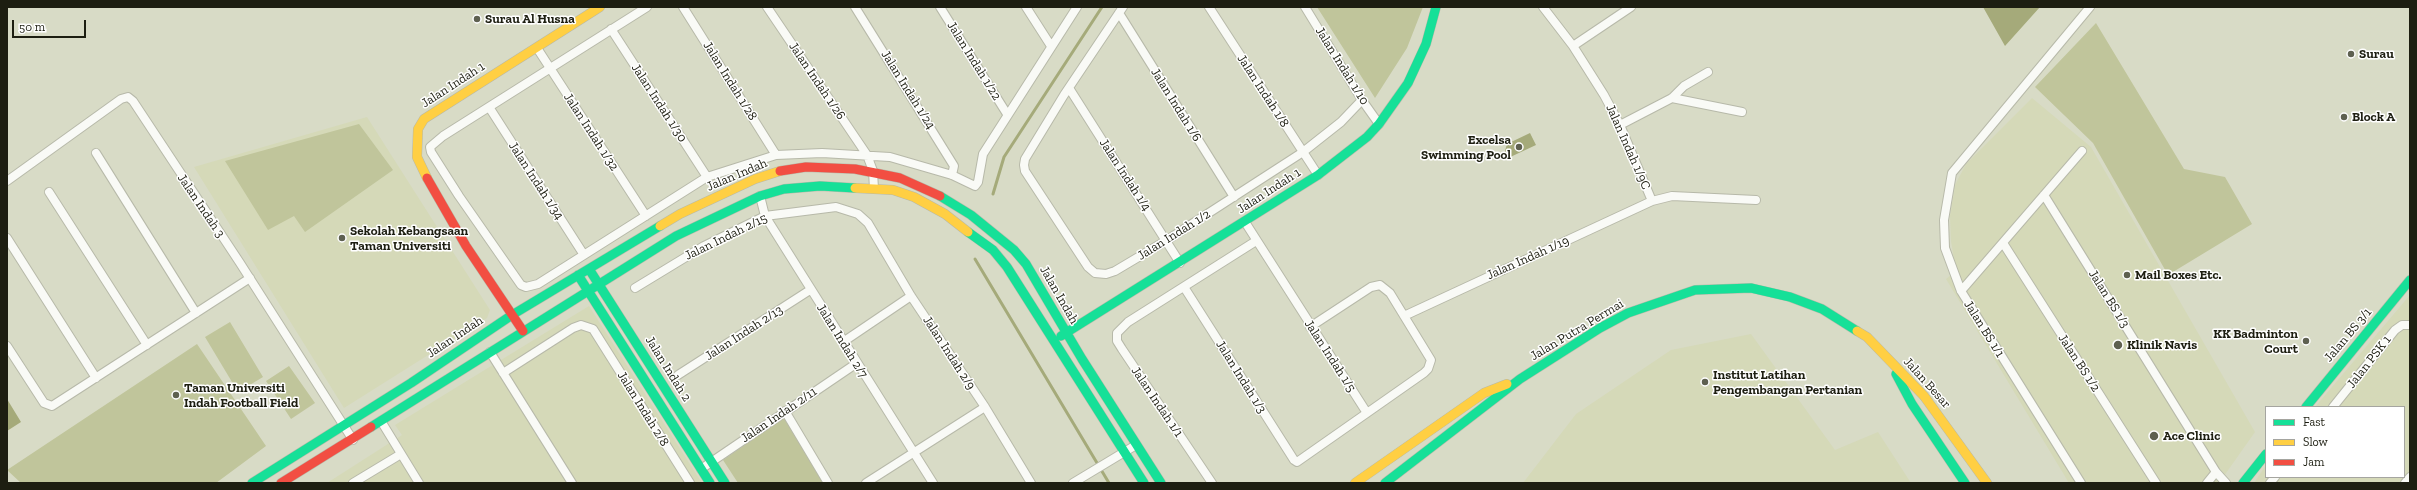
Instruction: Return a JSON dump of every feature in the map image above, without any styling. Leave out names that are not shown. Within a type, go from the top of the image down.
[{"type":"street","name":"Jalan Indah 1","points":[[523,331],[466,246],[424,173],[417,157],[416,145],[418,129],[424,119],[600,7]]},
{"type":"street","points":[[647,7],[549,68],[432,144],[431,152],[520,286],[533,286],[707,177],[776,155],[822,153],[867,155],[890,158],[952,175],[971,186],[977,184],[984,154],[1007,114],[1077,7]]},
{"type":"street","name":"Jalan Indah 1/28","points":[[683,7],[776,155]]},
{"type":"street","name":"Jalan Indah 1/26","points":[[767,7],[867,155],[873,171],[874,189]]},
{"type":"street","name":"Jalan Indah 1/24","points":[[856,7],[954,166],[952,175]]},
{"type":"street","name":"Jalan Indah 1/22","points":[[940,7],[1007,114]]},
{"type":"street","points":[[1026,7],[1051,46]]},
{"type":"street","name":"Jalan Indah 1/8","points":[[1209,7],[1318,175]]},
{"type":"street","name":"Jalan Indah 1/10","points":[[1305,7],[1362,100],[1379,124]]},
{"type":"street","name":"Jalan Indah 1","points":[[1054,341],[1066,332],[1180,263],[1318,175],[1367,137],[1379,124],[1408,83],[1426,44],[1436,7]]},
{"type":"street","name":"Jalan Indah 1/9C","points":[[1543,7],[1574,46],[1620,125],[1652,201],[1672,196],[1756,200]]},
{"type":"street","points":[[1574,46],[1631,7]]},
{"type":"street","points":[[1961,292],[1945,248],[1944,220],[1952,173],[2090,7]]},
{"type":"street","points":[[1069,88],[1121,10]]},
{"type":"street","name":"Jalan Indah 1/6","points":[[1121,10],[1234,197]]},
{"type":"street","name":"Jalan Indah 1/30","points":[[611,30],[707,177]]},
{"type":"street","name":"Jalan Indah 1/32","points":[[536,48],[646,216]]},
{"type":"street","points":[[1620,125],[1672,98],[1684,86],[1708,72]]},
{"type":"street","name":"Jalan Indah 1/2","points":[[1069,88],[1025,159],[1025,172],[1088,267],[1095,273],[1115,271],[1234,197],[1303,152],[1341,122],[1362,100]]},
{"type":"street","name":"Jalan Indah 1/4","points":[[1069,88],[1167,240],[1180,263]]},
{"type":"street","name":"Jalan Indah 3","points":[[7,180],[121,98],[128,97],[133,101],[250,278],[353,440]]},
{"type":"street","points":[[1672,98],[1742,112]]},
{"type":"street","name":"Jalan Indah 1/34","points":[[489,107],[584,254]]},
{"type":"street","name":"Jalan BS 1/1","points":[[2081,483],[1961,292],[2082,151]]},
{"type":"street","points":[[96,153],[196,313]]},
{"type":"street","name":"Jalan Indah","points":[[252,483],[344,426],[512,315],[680,214],[755,179],[780,171],[806,167],[873,171],[900,178],[937,194],[971,215],[998,236],[1026,264],[1066,332],[1161,483]]},
{"type":"street","points":[[281,483],[353,440],[420,396],[676,236],[760,196],[784,189],[820,186],[893,190],[914,197],[945,214],[993,250],[1007,267],[1144,483]]},
{"type":"street","points":[[49,192],[147,345]]},
{"type":"street","name":"Jalan BS 1/3","points":[[2044,195],[2216,472],[2226,483]]},
{"type":"street","name":"Jalan Indah 2/7","points":[[760,196],[765,216],[810,290],[933,483]]},
{"type":"street","name":"Jalan Indah 1/19","points":[[1404,316],[1652,201]]},
{"type":"street","name":"Jalan Indah 2/15","points":[[635,288],[704,246],[765,216],[836,207],[858,214],[868,223]]},
{"type":"street","name":"Jalan Indah 1/5","points":[[1245,222],[1310,327],[1367,413]]},
{"type":"street","name":"Jalan Indah 2/9","points":[[868,223],[911,296],[985,407],[1031,483]]},
{"type":"street","points":[[7,238],[96,378]]},
{"type":"street","points":[[1184,287],[1256,241]]},
{"type":"street","name":"Jalan BS 1/2","points":[[2003,243],[2156,483]]},
{"type":"street","name":"Jalan Indah 2","points":[[589,269],[725,483]]},
{"type":"street","name":"Jalan Indah 2","points":[[578,275],[710,483]]},
{"type":"street","points":[[7,346],[48,405],[57,404],[250,278]]},
{"type":"street","name":"Jalan BS 3/1","points":[[2307,406],[2410,280]]},
{"type":"street","points":[[1310,327],[1375,285],[1384,287],[1390,293],[1432,360],[1428,369],[1367,413]]},
{"type":"street","name":"Jalan Indah 1/1","points":[[1184,287],[1128,322],[1117,333],[1117,341],[1212,483]]},
{"type":"street","name":"Jalan Indah 1/3","points":[[1184,287],[1294,460],[1301,461],[1367,413]]},
{"type":"street","name":"Jalan Putra Permai","points":[[1385,483],[1520,379],[1600,328],[1628,313],[1695,290],[1751,288],[1790,298],[1822,309],[1851,325],[1867,337],[1889,360]]},
{"type":"street","name":"Jalan Indah 2/13","points":[[678,375],[810,290]]},
{"type":"street","points":[[843,342],[911,296]]},
{"type":"street","name":"Jalan PSK 1","points":[[2334,406],[2394,330],[2402,325],[2410,325]]},
{"type":"street","name":"Jalan Indah 2/8","points":[[503,373],[572,328],[586,326],[597,334],[690,483]]},
{"type":"street","points":[[490,352],[572,483]]},
{"type":"street","name":"Jalan Besar","points":[[1889,360],[1912,404],[1965,483]]},
{"type":"street","name":"Jalan Besar","points":[[1889,360],[1924,396],[1987,483]]},
{"type":"street","name":"Jalan Indah 2/11","points":[[701,468],[857,363]]},
{"type":"street","name":"Jalan Putra Permai","points":[[1355,483],[1484,393],[1520,379]]},
{"type":"street","points":[[410,383],[420,396]]},
{"type":"street","points":[[866,483],[985,407]]},
{"type":"street","points":[[784,411],[828,483]]},
{"type":"street","points":[[381,422],[419,483]]},
{"type":"street","points":[[1077,482],[1136,445]]},
{"type":"street","points":[[353,483],[401,454]]},
{"type":"street","points":[[2243,483],[2265,455]]},
{"type":"street","points":[[2207,483],[2216,472]]},
{"type":"street","points":[[2405,483],[2410,477]]},
{"type":"shaded area","points":[[1317,7],[1423,7],[1407,48],[1375,98]]},
{"type":"shaded area","points":[[1983,7],[2040,7],[2005,46]]},
{"type":"shaded area","points":[[2096,23],[2184,169],[2225,177],[2252,224],[2168,275],[2093,143],[2035,87]]},
{"type":"shaded area","points":[[2032,98],[2091,147],[2255,432],[2219,483],[2069,483],[1946,279],[1956,271],[1951,241],[1950,216],[1955,185],[1966,164]]},
{"type":"shaded area","name":"Sekolah Kebangsaan Taman Universiti","points":[[367,117],[490,310],[487,318],[344,408],[194,167]]},
{"type":"shaded area","points":[[359,124],[393,170],[305,232],[294,216],[268,230],[225,161]]},
{"type":"shaded area","name":"Excelsa Swimming Pool","points":[[1530,133],[1536,145],[1506,159],[1503,158],[1507,144]]},
{"type":"shaded area","points":[[2410,295],[2410,483],[2254,483],[2265,466],[2265,478],[2405,478],[2405,406],[2316,406]]},
{"type":"shaded area","points":[[589,306],[702,483],[327,483],[402,435],[395,425]]},
{"type":"shaded area","points":[[230,322],[263,377],[238,392],[205,337]]},
{"type":"shaded area","name":"Institut Latihan Pengembangan Pertanian","points":[[1751,334],[1835,450],[1878,432],[1911,483],[1523,483],[1576,414],[1671,350]]},
{"type":"shaded area","name":"Taman Universiti Indah Football Field","points":[[197,344],[266,446],[216,483],[21,483],[7,470]]},
{"type":"shaded area","points":[[289,366],[315,403],[291,419],[266,381]]},
{"type":"shaded area","points":[[7,399],[21,422],[7,431]]},
{"type":"shaded area","points":[[784,418],[825,483],[738,483],[723,460]]},
{"type":"waterway","points":[[993,194],[1004,157],[1102,7]]},
{"type":"waterway","points":[[975,259],[1109,483]]},
{"type":"traffic: fast","points":[[1061,336],[1318,175],[1367,137],[1379,124],[1408,83],[1426,44],[1436,7]]},
{"type":"traffic: fast","points":[[371,427],[676,236],[760,196],[784,189],[820,186],[855,188]]},
{"type":"traffic: fast","points":[[940,196],[971,215],[1014,250],[1026,264],[1082,359],[1161,483]]},
{"type":"traffic: fast","points":[[252,483],[411,383],[512,315],[660,226]]},
{"type":"traffic: fast","points":[[968,232],[993,250],[1007,267],[1144,483]]},
{"type":"traffic: fast","points":[[589,269],[725,483]]},
{"type":"traffic: fast","points":[[578,275],[710,483]]},
{"type":"traffic: fast","points":[[2307,406],[2410,280]]},
{"type":"traffic: fast","points":[[1385,483],[1520,379],[1600,328],[1628,313],[1695,290],[1751,288],[1790,297],[1822,309],[1857,331]]},
{"type":"traffic: fast","points":[[1896,374],[1912,404],[1965,483]]},
{"type":"traffic: fast","points":[[2243,483],[2265,455]]},
{"type":"traffic: slow","points":[[427,178],[417,157],[418,129],[424,119],[600,7]]},
{"type":"traffic: slow","points":[[660,226],[680,214],[755,179],[780,171]]},
{"type":"traffic: slow","points":[[855,188],[893,190],[914,197],[945,214],[968,232]]},
{"type":"traffic: slow","points":[[1857,331],[1867,337],[1924,396],[1987,483]]},
{"type":"traffic: slow","points":[[1355,483],[1484,393],[1507,384]]},
{"type":"traffic: jam","points":[[780,171],[806,167],[855,169],[900,178],[940,196]]},
{"type":"traffic: jam","points":[[427,178],[466,246],[523,331]]},
{"type":"traffic: jam","points":[[281,483],[371,427]]},
{"type":"place","name":"Surau Al Husna","points":[[477,19]]},
{"type":"place","name":"Surau","points":[[2351,54]]},
{"type":"place","name":"Block A","points":[[2344,117]]},
{"type":"place","name":"Excelsa Swimming Pool","points":[[1519,147]]},
{"type":"place","name":"Sekolah Kebangsaan Taman Universiti","points":[[342,238]]},
{"type":"place","name":"Mail Boxes Etc.","points":[[2127,275]]},
{"type":"place","name":"KK Badminton Court","points":[[2306,341]]},
{"type":"place","name":"Klinik Navis","points":[[2118,345]]},
{"type":"place","name":"Institut Latihan Pengembangan Pertanian","points":[[1705,382]]},
{"type":"place","name":"Taman Universiti Indah Football Field","points":[[176,395]]},
{"type":"place","name":"Ace Clinic","points":[[2154,436]]}]
